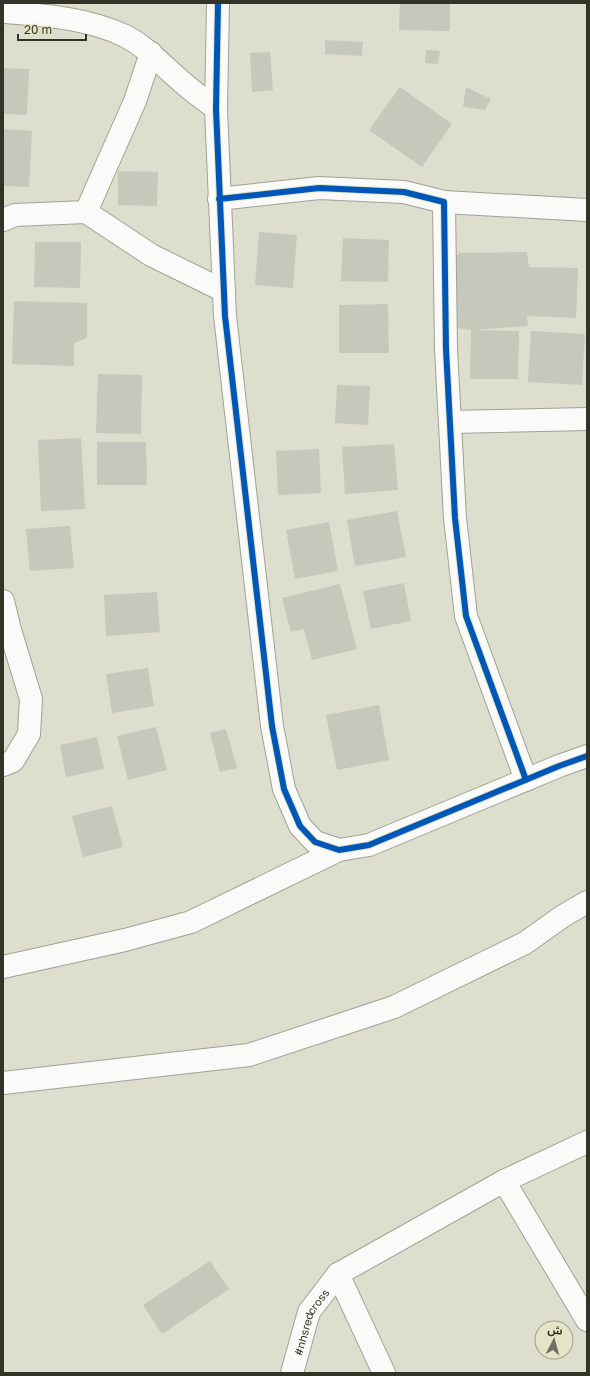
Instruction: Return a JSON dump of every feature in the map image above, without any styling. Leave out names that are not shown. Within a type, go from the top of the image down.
[{"type":"street","points":[[218,3],[216,109],[225,316],[272,726],[284,789],[300,826],[315,842],[338,850]]},
{"type":"street","points":[[3,12],[37,14],[98,25],[126,37],[151,53],[182,82],[216,109]]},
{"type":"street","points":[[86,212],[135,101],[151,53]]},
{"type":"street","points":[[220,199],[319,188],[404,192],[444,202],[587,210]]},
{"type":"street","points":[[444,202],[446,349],[455,518],[466,616],[526,780]]},
{"type":"street","points":[[3,220],[15,215],[86,212],[152,255],[224,291]]},
{"type":"street","points":[[450,422],[587,419]]},
{"type":"street","points":[[3,601],[10,630],[31,699],[29,734],[12,761],[3,766]]},
{"type":"street","points":[[3,967],[126,940],[191,922],[338,850],[369,845],[587,756]]},
{"type":"street","points":[[3,1083],[249,1055],[394,1007],[525,944],[563,916],[587,902]]},
{"type":"street","points":[[384,1373],[338,1274],[504,1181],[587,1142]]},
{"type":"street","points":[[504,1181],[587,1320]]},
{"type":"street","name":"#nhsredcross","points":[[292,1373],[309,1312],[338,1274]]},
{"type":"building","points":[[400,3],[450,3],[450,31],[399,30]]},
{"type":"building","points":[[325,40],[363,42],[362,56],[325,54]]},
{"type":"building","points":[[426,50],[440,51],[438,64],[425,63]]},
{"type":"building","points":[[270,52],[273,90],[252,92],[250,53]]},
{"type":"building","points":[[3,68],[29,69],[27,115],[3,114]]},
{"type":"building","points":[[400,87],[452,124],[422,167],[369,130]]},
{"type":"building","points":[[466,87],[491,99],[485,110],[463,107]]},
{"type":"building","points":[[3,129],[32,131],[29,187],[3,186]]},
{"type":"building","points":[[118,171],[158,172],[157,206],[118,205]]},
{"type":"building","points":[[259,232],[297,235],[293,288],[255,285]]},
{"type":"building","points":[[343,238],[389,240],[388,282],[341,281]]},
{"type":"building","points":[[35,242],[81,242],[80,288],[34,287]]},
{"type":"building","points":[[527,252],[529,267],[578,268],[576,318],[527,316],[528,326],[473,330],[519,331],[518,379],[470,379],[471,330],[450,327],[449,262],[460,253]]},
{"type":"building","points":[[14,301],[87,303],[87,338],[74,343],[74,366],[12,364]]},
{"type":"building","points":[[388,304],[389,353],[339,353],[339,305]]},
{"type":"building","points":[[531,331],[585,334],[582,385],[528,382]]},
{"type":"building","points":[[98,374],[142,375],[141,434],[96,433]]},
{"type":"building","points":[[337,385],[370,386],[368,425],[335,423]]},
{"type":"building","points":[[81,438],[85,509],[41,511],[38,440]]},
{"type":"building","points":[[97,442],[146,442],[147,485],[97,485]]},
{"type":"building","points":[[394,444],[398,490],[345,494],[342,447]]},
{"type":"building","points":[[319,449],[321,493],[278,495],[276,451]]},
{"type":"building","points":[[397,511],[406,557],[355,566],[347,520]]},
{"type":"building","points":[[329,522],[338,571],[295,579],[286,530]]},
{"type":"building","points":[[70,526],[74,568],[30,571],[26,529]]},
{"type":"building","points":[[404,583],[411,621],[371,629],[363,591]]},
{"type":"building","points":[[340,584],[357,649],[312,660],[304,629],[291,632],[282,598]]},
{"type":"building","points":[[157,592],[160,632],[106,636],[104,595]]},
{"type":"building","points":[[148,668],[154,706],[112,713],[106,674]]},
{"type":"building","points":[[379,705],[389,760],[337,770],[326,715]]},
{"type":"building","points":[[156,727],[167,770],[128,780],[117,736]]},
{"type":"building","points":[[226,729],[237,768],[220,772],[210,733]]},
{"type":"building","points":[[97,737],[104,769],[66,777],[60,745]]},
{"type":"building","points":[[112,806],[123,847],[83,857],[72,816]]},
{"type":"building","points":[[210,1261],[229,1289],[162,1334],[143,1305]]},
{"type":"cycle path","points":[[218,3],[216,109],[225,316],[272,726],[284,789],[300,826],[315,842],[339,850],[369,845],[559,766],[587,756]]},
{"type":"cycle path","points":[[219,199],[319,188],[404,192],[444,202],[446,349],[455,518],[466,616],[526,780]]}]
